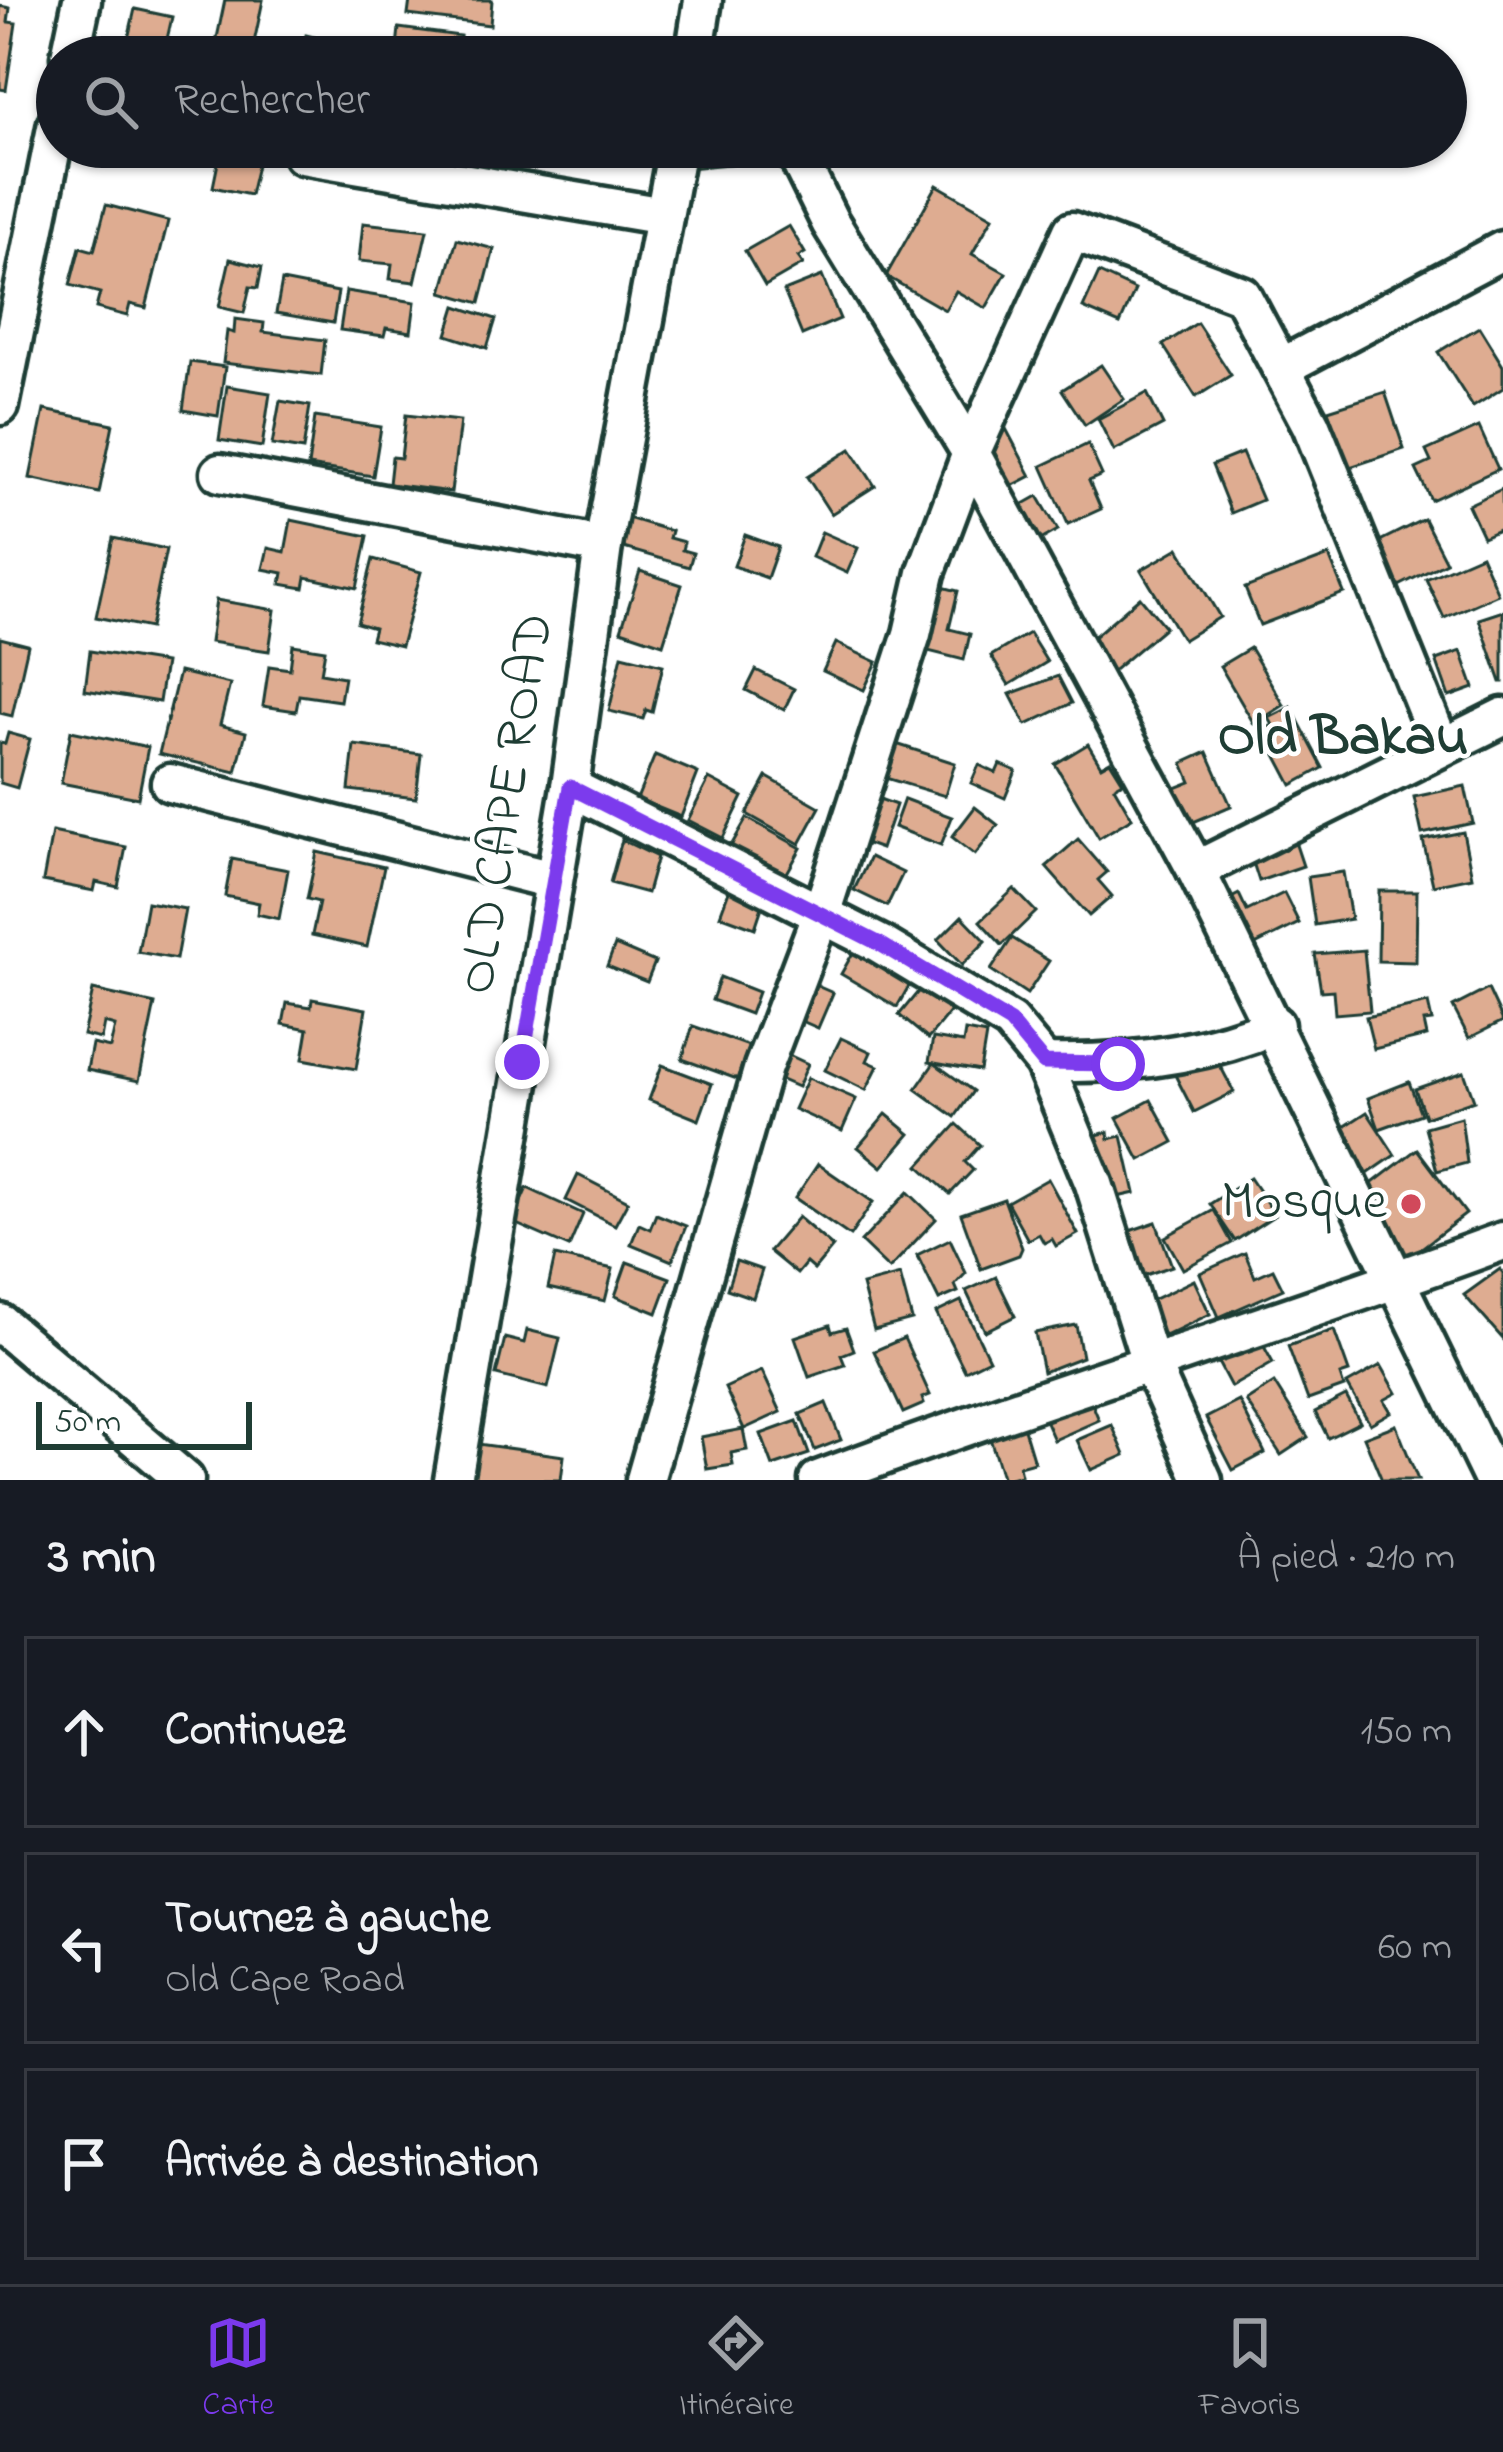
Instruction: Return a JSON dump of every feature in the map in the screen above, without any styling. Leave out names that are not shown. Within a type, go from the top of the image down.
[{"type":"street","points":[[74,36],[82,0]]},
{"type":"street","points":[[0,406],[48,168]]},
{"type":"street","points":[[379,168],[664,216]]},
{"type":"street","name":"OLD CAPE ROAD","points":[[453,1480],[570,787],[603,546],[673,168]]},
{"type":"street","points":[[803,168],[830,222],[971,453],[1196,870],[1275,1025],[1483,1467]]},
{"type":"street","points":[[645,1480],[763,1067],[820,914],[912,634],[926,573],[971,453],[1072,231],[1242,295],[1284,366],[1440,744]]},
{"type":"street","points":[[1284,366],[1503,250]]},
{"type":"street","points":[[220,473],[603,546]]},
{"type":"street","points":[[1196,870],[1440,744],[1503,717]]},
{"type":"street","points":[[170,783],[552,880]]},
{"type":"street","points":[[570,787],[820,914],[1010,1022],[1044,1063],[1094,1184],[1151,1365],[1203,1480]]},
{"type":"street","points":[[1044,1063],[1118,1064],[1240,1040],[1275,1025]]},
{"type":"street","points":[[818,1480],[1017,1405],[1151,1365],[1502,1243]]},
{"type":"street","points":[[0,1323],[185,1480]]},
{"type":"building","points":[[225,0],[263,0],[255,36],[217,36]]},
{"type":"building","points":[[410,0],[492,0],[490,25],[408,15]]},
{"type":"building","points":[[0,6],[10,8],[8,22],[16,23],[6,90],[0,89]]},
{"type":"building","points":[[135,9],[172,17],[168,36],[129,36]]},
{"type":"building","points":[[399,28],[460,36],[398,36]]},
{"type":"building","points":[[217,168],[256,168],[250,195],[213,187]]},
{"type":"building","points":[[937,185],[993,217],[972,254],[1006,273],[986,308],[956,291],[945,310],[886,276]]},
{"type":"building","points":[[106,205],[168,221],[146,308],[130,304],[127,316],[96,308],[100,293],[70,285],[80,247],[94,251]]},
{"type":"building","points":[[363,223],[427,230],[415,282],[390,279],[392,264],[359,261]]},
{"type":"building","points":[[789,226],[805,253],[798,257],[803,264],[765,286],[745,251]]},
{"type":"building","points":[[457,239],[494,249],[480,303],[442,292]]},
{"type":"building","points":[[230,259],[262,267],[258,288],[250,287],[244,313],[219,307]]},
{"type":"building","points":[[1099,273],[1135,290],[1120,324],[1083,308]]},
{"type":"building","points":[[822,276],[840,319],[802,335],[784,291]]},
{"type":"building","points":[[282,281],[338,292],[333,323],[276,313]]},
{"type":"building","points":[[346,291],[415,302],[411,332],[386,328],[384,336],[340,330]]},
{"type":"building","points":[[456,306],[496,319],[487,348],[447,335]]},
{"type":"building","points":[[235,319],[264,323],[263,332],[325,340],[321,375],[223,363],[227,331],[234,333]]},
{"type":"building","points":[[1197,323],[1231,375],[1196,397],[1163,345]]},
{"type":"building","points":[[1479,327],[1503,366],[1503,388],[1473,407],[1438,352]]},
{"type":"building","points":[[190,362],[225,367],[218,416],[183,410]]},
{"type":"building","points":[[1101,365],[1124,399],[1085,425],[1062,390]]},
{"type":"building","points":[[227,386],[270,393],[262,447],[219,440]]},
{"type":"building","points":[[1385,392],[1404,449],[1347,468],[1328,410]]},
{"type":"building","points":[[1147,393],[1163,425],[1114,451],[1098,419]]},
{"type":"building","points":[[280,401],[310,406],[303,450],[272,445]]},
{"type":"building","points":[[44,410],[113,424],[99,493],[30,478]]},
{"type":"building","points":[[406,415],[460,421],[451,492],[389,484],[392,457],[401,458]]},
{"type":"building","points":[[315,417],[381,427],[373,476],[308,466]]},
{"type":"building","points":[[1003,423],[1031,476],[1000,492],[981,434]]},
{"type":"building","points":[[1479,427],[1498,469],[1431,500],[1416,469],[1431,462],[1426,451]]},
{"type":"building","points":[[1088,444],[1102,475],[1089,481],[1101,509],[1068,524],[1042,466]]},
{"type":"building","points":[[851,449],[875,486],[831,514],[807,477]]},
{"type":"building","points":[[1242,453],[1262,500],[1231,513],[1212,465]]},
{"type":"building","points":[[1502,489],[1503,528],[1483,537],[1468,505]]},
{"type":"building","points":[[1038,496],[1058,530],[1027,548],[1006,514]]},
{"type":"building","points":[[628,518],[671,531],[669,538],[684,542],[682,550],[693,553],[689,567],[620,547]]},
{"type":"building","points":[[1424,519],[1446,562],[1387,592],[1366,548]]},
{"type":"building","points":[[291,520],[368,536],[357,588],[306,577],[304,588],[281,584],[283,573],[263,569],[268,548],[285,552]]},
{"type":"building","points":[[822,532],[858,548],[847,573],[812,557]]},
{"type":"building","points":[[745,535],[778,547],[767,578],[734,566]]},
{"type":"building","points":[[113,538],[166,549],[150,628],[96,617]]},
{"type":"building","points":[[1179,548],[1220,617],[1183,640],[1141,570]]},
{"type":"building","points":[[1481,555],[1498,594],[1444,618],[1426,579]]},
{"type":"building","points":[[1329,556],[1344,593],[1260,625],[1245,588]]},
{"type":"building","points":[[373,559],[421,572],[401,646],[371,639],[374,628],[357,623]]},
{"type":"building","points":[[640,571],[682,585],[663,644],[621,630]]},
{"type":"building","points":[[931,584],[958,591],[949,629],[970,634],[964,660],[916,648]]},
{"type":"building","points":[[1140,597],[1165,627],[1108,675],[1083,646]]},
{"type":"building","points":[[216,600],[275,610],[269,651],[210,642]]},
{"type":"building","points":[[1503,611],[1503,682],[1501,682],[1479,619]]},
{"type":"building","points":[[1029,633],[1047,662],[1009,685],[991,656]]},
{"type":"building","points":[[0,638],[28,645],[12,716],[0,713]]},
{"type":"building","points":[[836,643],[877,662],[864,690],[823,671]]},
{"type":"building","points":[[293,645],[325,650],[321,673],[344,677],[340,701],[299,695],[296,711],[263,706],[269,666],[290,669]]},
{"type":"building","points":[[1250,648],[1284,705],[1254,724],[1220,666]]},
{"type":"building","points":[[90,651],[165,663],[159,702],[85,690]]},
{"type":"building","points":[[1461,651],[1474,688],[1449,697],[1436,660]]},
{"type":"building","points":[[622,655],[663,665],[652,712],[646,710],[643,719],[609,711]]},
{"type":"building","points":[[756,670],[794,689],[784,710],[746,690]]},
{"type":"building","points":[[179,672],[230,684],[220,725],[246,732],[236,772],[159,754]]},
{"type":"building","points":[[1058,676],[1072,703],[1026,725],[1010,694]]},
{"type":"building","points":[[1291,707],[1323,768],[1292,785],[1263,730],[1273,725],[1269,718]]},
{"type":"building","points":[[71,731],[148,747],[138,798],[61,783]]},
{"type":"building","points":[[8,733],[30,739],[17,788],[0,783],[0,743],[5,744]]},
{"type":"building","points":[[890,742],[955,763],[945,796],[879,776]]},
{"type":"building","points":[[1088,744],[1101,766],[1110,761],[1123,782],[1114,787],[1132,818],[1099,838],[1055,764]]},
{"type":"building","points":[[354,745],[421,754],[416,798],[349,790]]},
{"type":"building","points":[[1207,752],[1231,806],[1184,826],[1168,791],[1191,782],[1183,763]]},
{"type":"building","points":[[655,755],[698,773],[681,817],[637,799]]},
{"type":"building","points":[[1000,764],[1016,771],[1005,798],[971,783],[979,765],[996,773]]},
{"type":"building","points":[[767,777],[820,807],[800,844],[747,814]]},
{"type":"building","points":[[709,779],[743,797],[723,838],[688,820]]},
{"type":"building","points":[[1465,786],[1473,823],[1422,834],[1414,797]]},
{"type":"building","points":[[871,796],[896,805],[881,849],[856,840]]},
{"type":"building","points":[[904,799],[952,817],[941,845],[894,827]]},
{"type":"building","points":[[975,807],[998,825],[975,855],[952,837]]},
{"type":"building","points":[[747,818],[801,848],[782,882],[728,851]]},
{"type":"building","points":[[52,832],[126,847],[118,887],[96,882],[94,891],[43,881]]},
{"type":"building","points":[[1463,832],[1472,877],[1433,885],[1423,840]]},
{"type":"building","points":[[1293,836],[1303,866],[1259,881],[1249,850]]},
{"type":"building","points":[[1078,839],[1107,872],[1098,880],[1112,896],[1089,916],[1046,867]]},
{"type":"building","points":[[622,840],[657,857],[647,893],[610,883]]},
{"type":"building","points":[[317,852],[384,867],[367,947],[312,935],[319,902],[307,899]]},
{"type":"building","points":[[870,857],[903,873],[887,906],[854,890]]},
{"type":"building","points":[[232,859],[288,870],[279,919],[257,914],[259,903],[225,896]]},
{"type":"building","points":[[1343,872],[1351,919],[1315,925],[1308,877]]},
{"type":"building","points":[[730,888],[764,901],[755,928],[720,915]]},
{"type":"building","points":[[1014,889],[1036,912],[1002,945],[980,921]]},
{"type":"building","points":[[1379,891],[1417,891],[1416,962],[1378,961]]},
{"type":"building","points":[[1284,893],[1299,923],[1245,950],[1222,903],[1239,894],[1247,911]]},
{"type":"building","points":[[147,902],[185,909],[176,959],[138,952]]},
{"type":"building","points":[[962,916],[986,941],[962,965],[938,940]]},
{"type":"building","points":[[1012,938],[1049,961],[1027,994],[991,970]]},
{"type":"building","points":[[858,944],[914,977],[897,1007],[841,974]]},
{"type":"building","points":[[615,945],[655,962],[647,982],[607,966]]},
{"type":"building","points":[[1364,950],[1370,1011],[1335,1014],[1333,990],[1321,991],[1315,954]]},
{"type":"building","points":[[720,977],[758,992],[750,1014],[712,1000]]},
{"type":"building","points":[[801,979],[833,993],[818,1028],[786,1014]]},
{"type":"building","points":[[926,982],[955,1006],[928,1039],[899,1015]]},
{"type":"building","points":[[1488,989],[1503,1021],[1469,1038],[1453,1007]]},
{"type":"building","points":[[93,990],[155,1004],[139,1081],[87,1070],[92,1044],[110,1048],[115,1026],[104,1023],[101,1039],[83,1035]]},
{"type":"building","points":[[312,999],[366,1009],[356,1069],[303,1059],[308,1029],[283,1024],[287,1003],[311,1007]]},
{"type":"building","points":[[1428,1003],[1432,1021],[1424,1022],[1427,1036],[1374,1049],[1366,1017]]},
{"type":"building","points":[[693,1026],[749,1046],[737,1079],[682,1059]]},
{"type":"building","points":[[965,1031],[986,1035],[980,1071],[929,1062],[933,1038],[963,1043]]},
{"type":"building","points":[[841,1038],[871,1052],[867,1061],[878,1066],[866,1090],[825,1070]]},
{"type":"building","points":[[776,1049],[808,1064],[798,1087],[766,1073]]},
{"type":"building","points":[[1213,1052],[1234,1092],[1194,1112],[1174,1073]]},
{"type":"building","points":[[934,1063],[973,1091],[955,1117],[916,1089]]},
{"type":"building","points":[[662,1065],[712,1084],[699,1120],[649,1100]]},
{"type":"building","points":[[1464,1072],[1474,1100],[1425,1117],[1415,1089]]},
{"type":"building","points":[[808,1078],[856,1099],[842,1131],[794,1109]]},
{"type":"building","points":[[1409,1082],[1421,1114],[1379,1129],[1368,1098]]},
{"type":"building","points":[[1151,1100],[1174,1142],[1140,1160],[1117,1118]]},
{"type":"building","points":[[1367,1112],[1395,1155],[1359,1180],[1330,1136]]},
{"type":"building","points":[[886,1114],[910,1134],[882,1167],[858,1147]]},
{"type":"building","points":[[1461,1117],[1467,1163],[1437,1171],[1425,1127]]},
{"type":"building","points":[[957,1124],[980,1145],[965,1162],[973,1170],[950,1194],[919,1166]]},
{"type":"building","points":[[1108,1132],[1109,1139],[1122,1136],[1135,1193],[1104,1200],[1089,1137]]},
{"type":"building","name":"Mosque","points":[[1417,1149],[1466,1214],[1406,1260],[1357,1195]]},
{"type":"building","points":[[818,1164],[873,1202],[850,1236],[795,1198]]},
{"type":"building","points":[[578,1175],[628,1201],[615,1225],[566,1200]]},
{"type":"building","points":[[1250,1178],[1275,1215],[1235,1241],[1210,1204]]},
{"type":"building","points":[[1048,1179],[1078,1234],[1056,1246],[1052,1239],[1044,1243],[1039,1234],[1028,1240],[1007,1202]]},
{"type":"building","points":[[527,1188],[583,1214],[569,1247],[512,1222]]},
{"type":"building","points":[[908,1192],[936,1219],[889,1269],[861,1242]]},
{"type":"building","points":[[1004,1199],[1022,1248],[1019,1255],[981,1269],[961,1214]]},
{"type":"building","points":[[1214,1210],[1232,1243],[1183,1269],[1165,1237]]},
{"type":"building","points":[[656,1214],[686,1226],[672,1261],[631,1244],[639,1224],[650,1229]]},
{"type":"building","points":[[798,1217],[833,1247],[814,1270],[806,1263],[797,1274],[769,1251]]},
{"type":"building","points":[[1156,1222],[1172,1266],[1134,1279],[1118,1235]]},
{"type":"building","points":[[950,1239],[966,1273],[955,1285],[958,1292],[939,1300],[917,1255]]},
{"type":"building","points":[[1245,1253],[1255,1277],[1273,1269],[1283,1289],[1219,1317],[1200,1273]]},
{"type":"building","points":[[555,1256],[613,1269],[605,1301],[548,1288]]},
{"type":"building","points":[[736,1261],[762,1270],[753,1298],[727,1289]]},
{"type":"building","points":[[627,1262],[670,1278],[657,1313],[615,1296]]},
{"type":"building","points":[[1500,1269],[1503,1273],[1503,1339],[1464,1295]]},
{"type":"building","points":[[900,1275],[912,1320],[874,1330],[862,1285]]},
{"type":"building","points":[[996,1277],[1015,1316],[985,1331],[966,1291]]},
{"type":"building","points":[[1194,1280],[1210,1314],[1158,1339],[1142,1305]]},
{"type":"building","points":[[961,1301],[989,1359],[965,1371],[936,1313]]},
{"type":"building","points":[[830,1325],[832,1332],[846,1328],[854,1350],[841,1355],[845,1365],[809,1377],[795,1337]]},
{"type":"building","points":[[1076,1325],[1082,1357],[1043,1372],[1035,1333]]},
{"type":"building","points":[[527,1330],[560,1338],[548,1388],[496,1375],[505,1338],[524,1343]]},
{"type":"building","points":[[1255,1330],[1273,1363],[1231,1387],[1213,1353]]},
{"type":"building","points":[[1334,1330],[1349,1372],[1340,1375],[1344,1387],[1308,1400],[1288,1346]]},
{"type":"building","points":[[904,1338],[930,1395],[922,1398],[924,1404],[903,1413],[874,1351]]},
{"type":"building","points":[[1381,1365],[1397,1393],[1384,1400],[1391,1412],[1370,1424],[1347,1384]]},
{"type":"building","points":[[762,1371],[781,1412],[744,1429],[725,1388]]},
{"type":"building","points":[[1274,1383],[1308,1437],[1281,1455],[1246,1401]]},
{"type":"building","points":[[1085,1386],[1099,1420],[1054,1440],[1039,1406]]},
{"type":"building","points":[[1346,1396],[1360,1422],[1328,1438],[1315,1412]]},
{"type":"building","points":[[1239,1401],[1265,1453],[1233,1470],[1206,1418]]},
{"type":"building","points":[[826,1403],[841,1440],[815,1450],[800,1414]]},
{"type":"building","points":[[1018,1409],[1034,1462],[1019,1466],[1021,1475],[1003,1480],[984,1419]]},
{"type":"building","points":[[797,1421],[809,1454],[773,1466],[761,1434]]},
{"type":"building","points":[[1112,1425],[1125,1455],[1091,1470],[1077,1440]]},
{"type":"building","points":[[1396,1425],[1418,1480],[1382,1480],[1364,1437]]},
{"type":"building","points":[[743,1429],[747,1450],[731,1453],[733,1465],[707,1469],[701,1437]]},
{"type":"building","points":[[478,1444],[564,1456],[561,1480],[473,1480]]},
{"type":"place","name":"Mosque","points":[[1411,1204]]},
{"type":"district","name":"Old Bakau","points":[[1343,739]]},
{"type":"route","points":[[522,1062],[570,787],[880,944],[1010,1022],[1044,1063],[1118,1064]]}]
